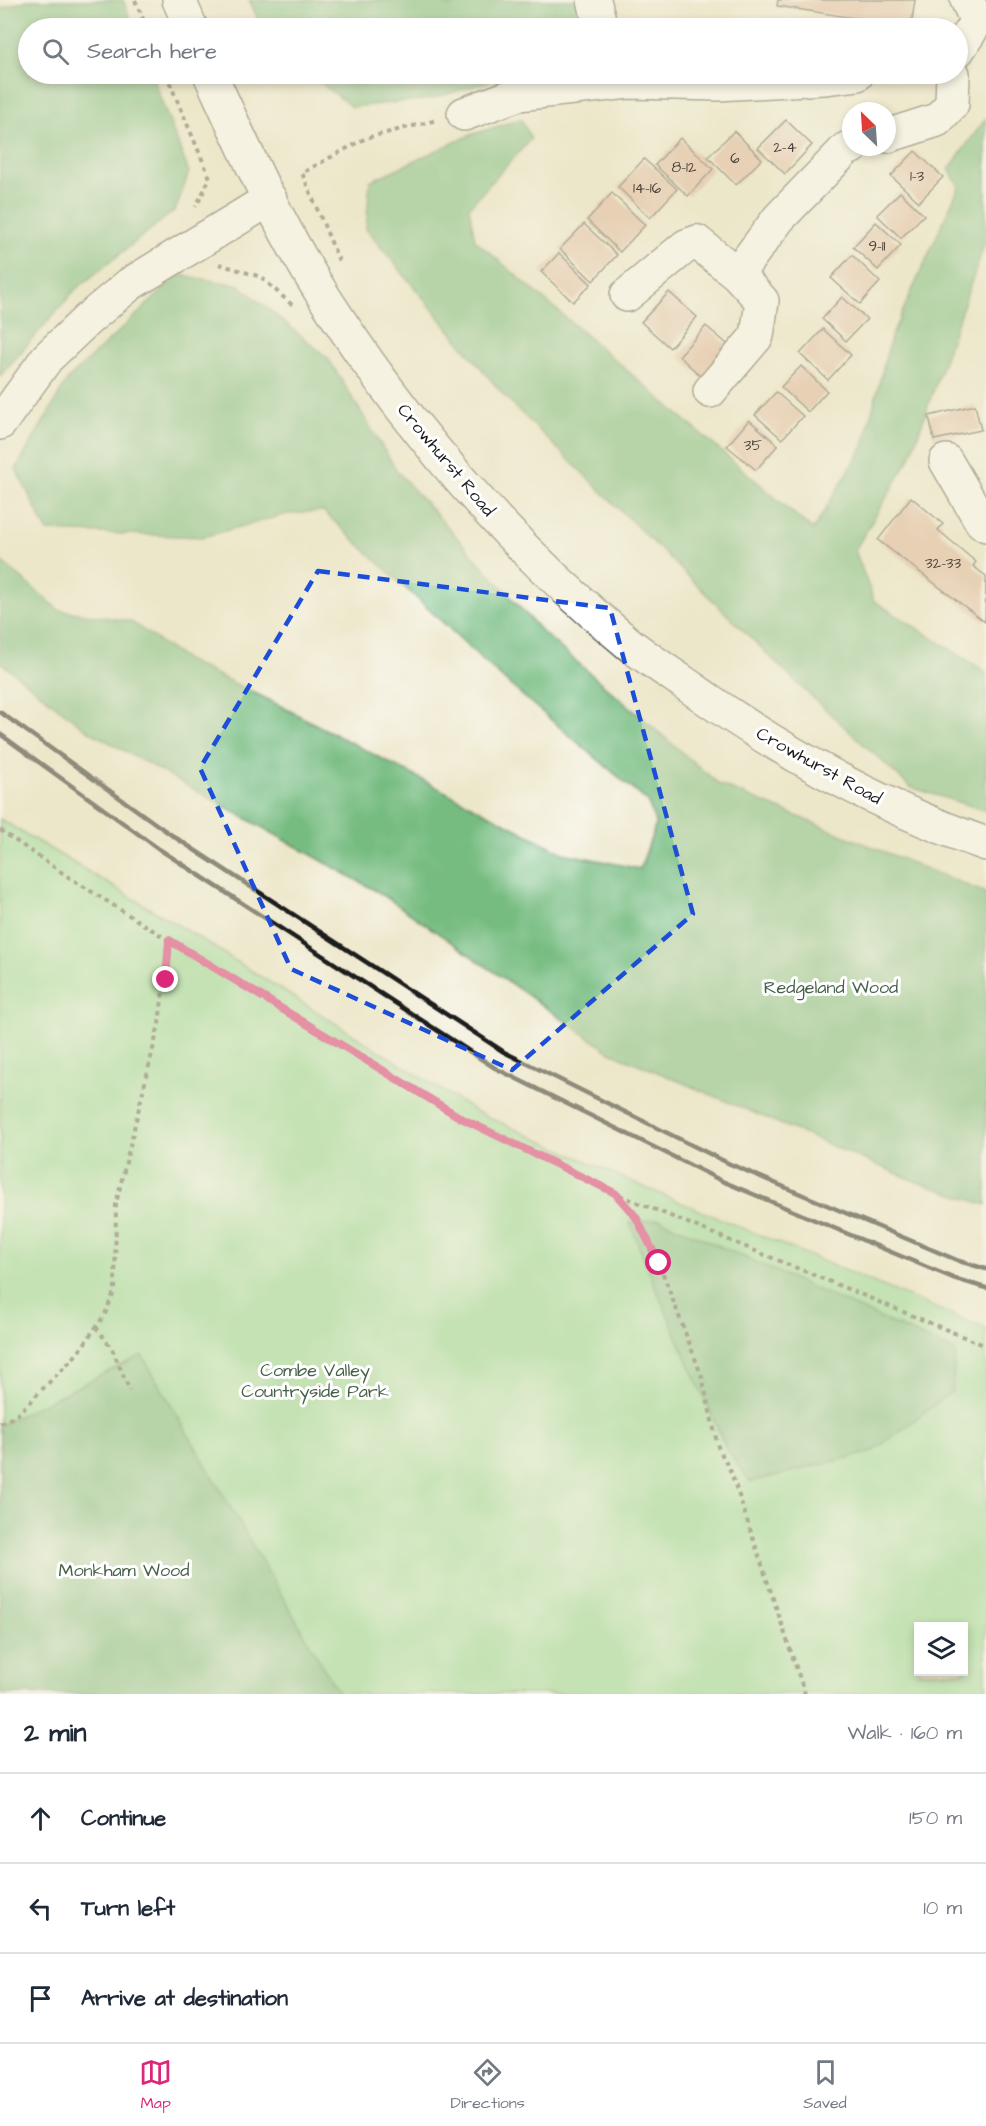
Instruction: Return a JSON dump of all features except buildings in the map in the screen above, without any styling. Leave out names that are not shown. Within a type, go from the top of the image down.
[{"type":"street","points":[[179,0],[187,18]]},
{"type":"street","points":[[594,0],[598,18]]},
{"type":"street","points":[[968,31],[977,15]]},
{"type":"street","name":"Crowhurst Road","points":[[215,84],[270,199],[326,300],[400,406],[473,495],[559,581],[628,643],[724,712],[824,771],[890,806],[986,844]]},
{"type":"street","points":[[464,114],[518,94],[586,84]]},
{"type":"street","points":[[896,133],[937,120],[952,104],[953,84]]},
{"type":"street","points":[[737,274],[779,218],[842,153]]},
{"type":"street","points":[[0,423],[47,358],[88,319],[130,284],[270,199]]},
{"type":"street","points":[[627,295],[686,246],[697,242],[737,274],[762,301],[757,336],[710,392]]},
{"type":"street","points":[[946,461],[981,521],[986,525]]},
{"type":"path","points":[[135,0],[143,18]]},
{"type":"path","points":[[0,830],[67,876],[169,940],[461,1118],[615,1193],[986,1346]]},
{"type":"path","points":[[0,1423],[16,1416],[78,1353],[105,1314],[115,1290],[116,1204],[159,1024],[169,940]]},
{"type":"path","points":[[615,1193],[636,1217],[659,1263],[702,1377],[718,1447],[731,1472],[805,1694]]},
{"type":"path","points":[[96,1327],[112,1348],[130,1391]]},
{"type":"highlighted area","points":[[318,571],[610,608],[693,914],[512,1070],[291,969],[200,768]]},
{"type":"green space","points":[[27,0],[123,0],[130,18],[18,18],[18,84],[155,84],[189,172],[176,209],[75,290],[0,376],[0,9]]},
{"type":"green space","points":[[249,0],[436,0],[449,6],[464,0],[577,0],[583,17],[583,18],[257,18]]},
{"type":"green space","points":[[322,84],[480,84],[431,99],[352,107]]},
{"type":"green space","points":[[986,118],[986,240],[910,458],[855,550],[874,601],[986,672],[986,811],[910,787],[798,684],[505,397],[366,229],[370,181],[470,135],[521,119],[531,139],[469,207],[475,240],[813,530],[863,447],[891,337],[959,187],[949,169]]},
{"type":"green space","name":"Redgeland Wood","points":[[179,275],[239,285],[328,358],[397,471],[542,632],[720,785],[986,893],[986,1205],[917,1182],[610,1052],[380,893],[87,730],[0,662],[0,560],[59,610],[130,621],[186,660],[269,700],[563,853],[640,869],[656,824],[648,802],[510,685],[323,511],[287,514],[203,537],[47,531],[16,469],[68,379]]},
{"type":"green space","name":"Combe Valley Countryside Park","points":[[0,819],[196,936],[475,1111],[646,1188],[986,1329],[986,1694],[0,1694]]},
{"type":"green space","points":[[659,1219],[956,1352],[952,1391],[872,1452],[750,1482],[726,1448],[654,1284],[630,1223]]},
{"type":"green space","name":"Monkham Wood","points":[[142,1355],[339,1694],[0,1694],[0,1425]]},
{"type":"railway","points":[[0,712],[170,834],[504,1052],[730,1164],[959,1261],[986,1269]]},
{"type":"railway","points":[[0,734],[159,849],[495,1068],[722,1181],[953,1278],[986,1288]]},
{"type":"route","points":[[166,980],[169,940],[461,1118],[615,1193],[636,1217],[659,1263]]}]
